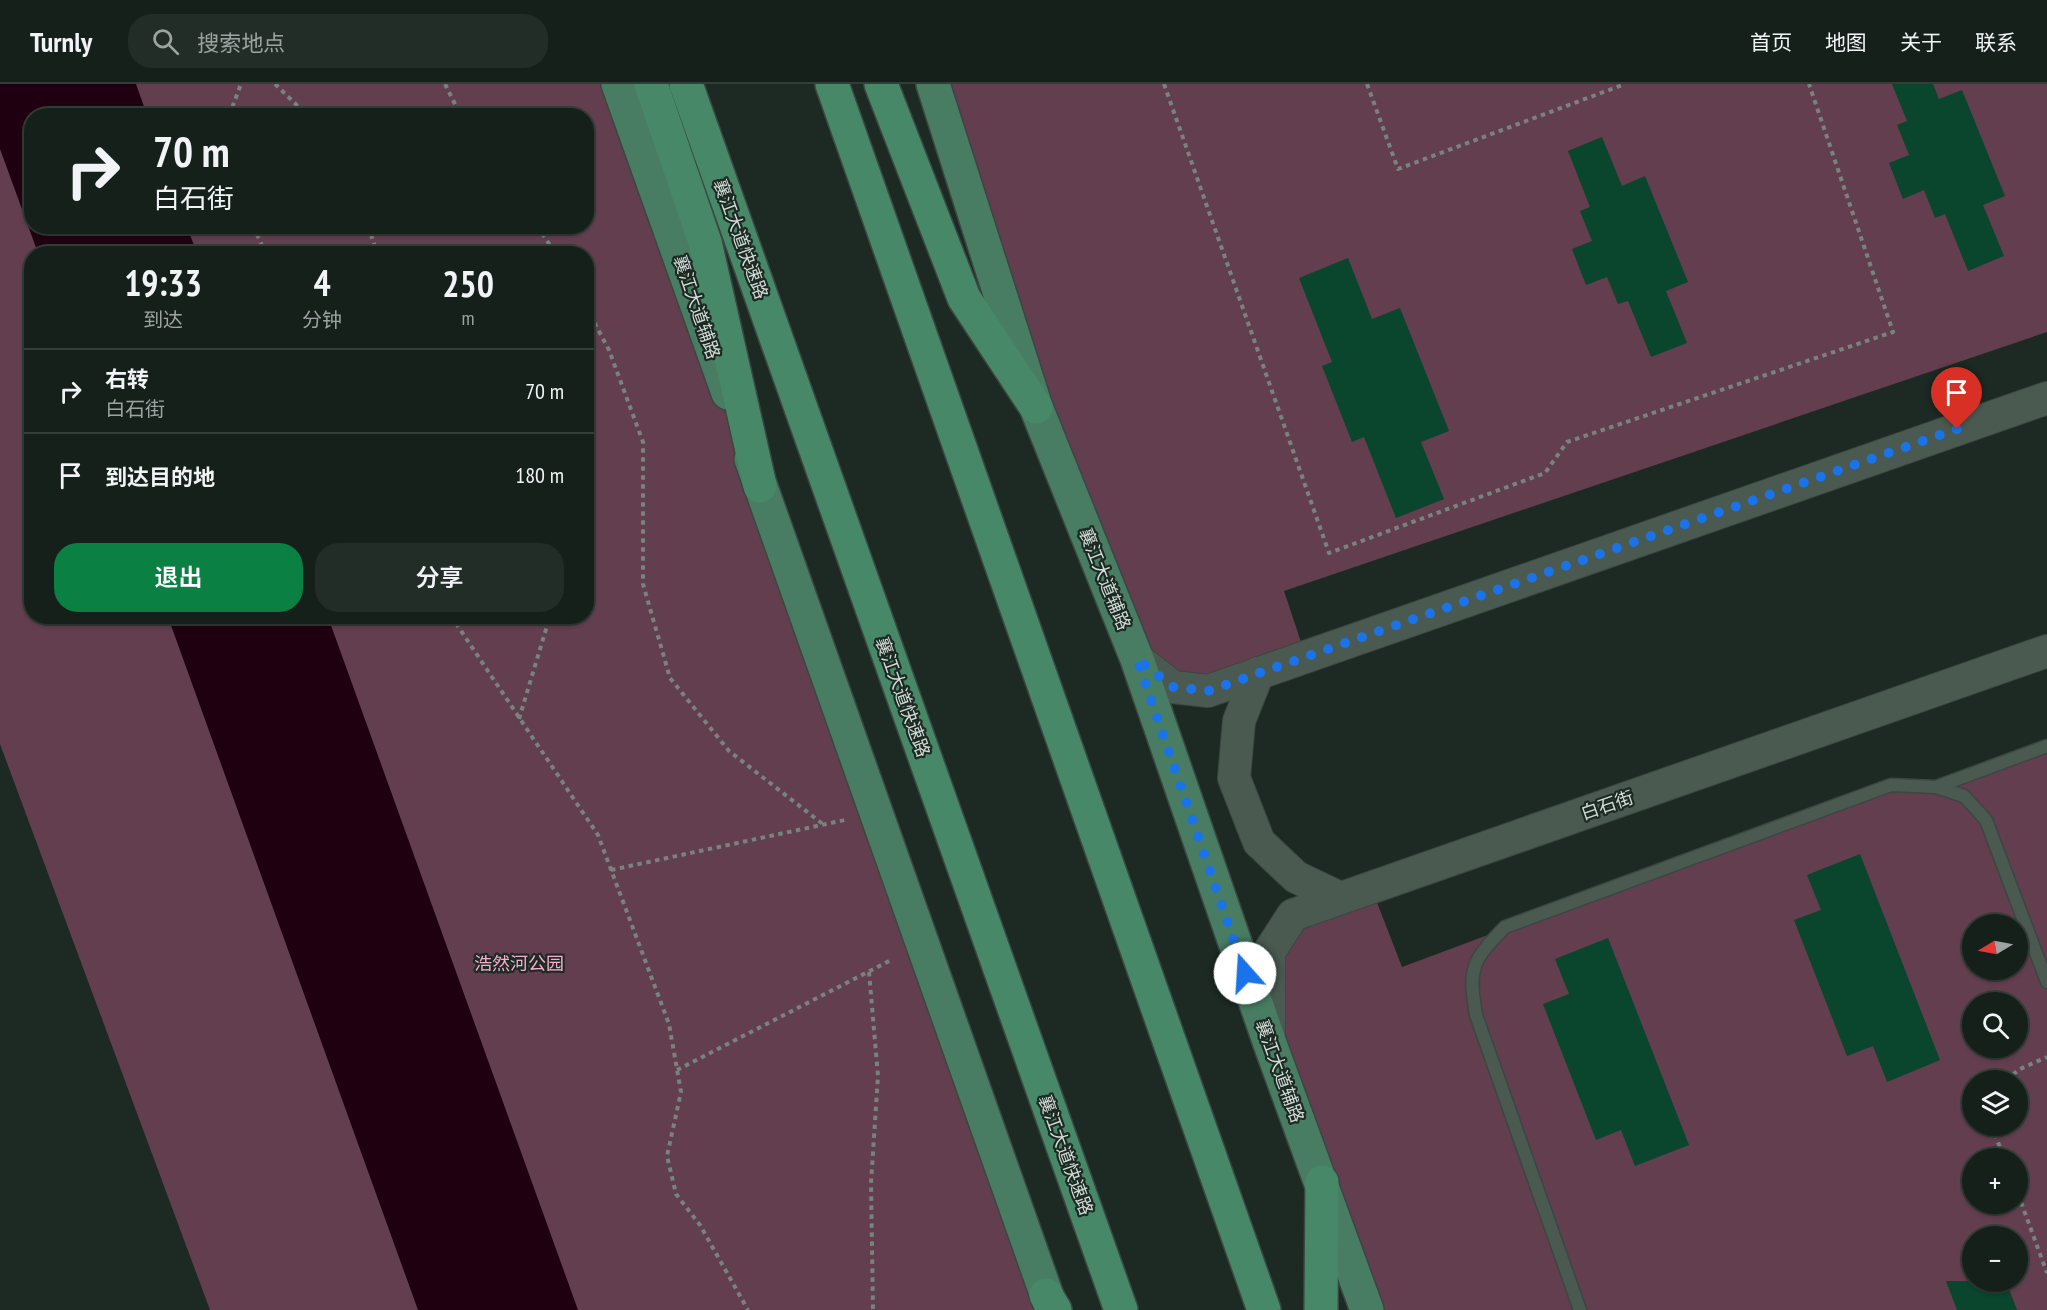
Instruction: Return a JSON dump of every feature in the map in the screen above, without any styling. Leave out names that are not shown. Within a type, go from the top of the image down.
[{"type":"highway","points":[[651,84],[705,242],[760,486]]},
{"type":"highway","name":"襄江大道快速路","points":[[686,84],[1121,1310]]},
{"type":"highway","points":[[832,84],[1264,1310]]},
{"type":"highway","points":[[881,84],[964,298],[1035,407]]},
{"type":"highway","points":[[1321,1310],[1322,1182]]},
{"type":"main road","name":"襄江大道辅路","points":[[618,84],[1051,1305]]},
{"type":"main road","name":"襄江大道辅路","points":[[933,84],[1035,407],[1137,659],[1269,1041],[1367,1310]]},
{"type":"street","points":[[1137,659],[1173,687],[1208,691],[2047,398]]},
{"type":"street","name":"白石街","points":[[1269,1041],[1269,952],[1293,915],[2047,651]]},
{"type":"street","points":[[1258,673],[1239,721],[1234,778],[1259,842],[1296,877],[1340,898]]},
{"type":"lane","points":[[1936,787],[2047,746]]},
{"type":"lane","points":[[1580,1310],[1476,1015],[1470,980],[1481,952],[1505,927],[1891,786],[1936,787],[1964,796],[1986,820],[2047,982]]},
{"type":"path","points":[[231,108],[242,84]]},
{"type":"path","points":[[275,84],[300,108]]},
{"type":"path","points":[[445,84],[457,108]]},
{"type":"path","points":[[1164,84],[1329,553],[1545,473],[1566,442],[1893,332],[1809,84]]},
{"type":"path","points":[[1367,84],[1398,169],[1625,84]]},
{"type":"path","points":[[594,322],[609,350],[643,442],[643,584],[670,678],[729,751],[824,825]]},
{"type":"path","points":[[456,624],[518,720],[598,835],[669,1024],[681,1092],[667,1156],[676,1194],[700,1225],[748,1310]]},
{"type":"path","points":[[518,720],[548,624]]},
{"type":"path","points":[[611,870],[876,814]]},
{"type":"path","points":[[677,1070],[922,944]]},
{"type":"path","points":[[868,972],[878,1076],[871,1183],[873,1310]]},
{"type":"path","points":[[2019,1070],[2047,1058]]},
{"type":"path","points":[[2025,1214],[2047,1273]]},
{"type":"green space","name":"浩然河公园","points":[[0,84],[618,84],[1052,1310],[210,1310],[0,744]]},
{"type":"green space","points":[[933,84],[2047,84],[2047,332],[1284,591],[1306,657],[1208,691],[1137,659]]},
{"type":"green space","points":[[2047,746],[2047,1310],[1367,1310],[1269,1041],[1293,915],[1371,887],[1402,967],[1891,785],[1936,787]]},
{"type":"shaded area","points":[[0,84],[136,84],[145,108],[24,108],[24,215],[0,149]]},
{"type":"shaded area","points":[[31,234],[190,234],[194,246],[35,246]]},
{"type":"shaded area","points":[[171,624],[331,624],[578,1310],[418,1310]]},
{"type":"building","points":[[1892,84],[1933,84],[1939,99],[1962,90],[2005,196],[1983,205],[2004,256],[1968,271],[1945,214],[1935,218],[1924,190],[1903,199],[1889,163],[1909,155],[1897,125],[1907,121]]},
{"type":"building","points":[[1602,137],[1622,186],[1645,176],[1688,282],[1666,291],[1687,343],[1651,357],[1628,301],[1618,304],[1607,277],[1586,285],[1572,249],[1592,241],[1580,211],[1590,207],[1568,151]]},
{"type":"building","points":[[1348,258],[1372,319],[1400,308],[1449,431],[1421,442],[1444,499],[1396,518],[1364,437],[1352,442],[1322,366],[1332,362],[1299,278]]},
{"type":"building","points":[[1860,854],[1940,1060],[1887,1082],[1873,1046],[1847,1056],[1794,920],[1821,910],[1807,875]]},
{"type":"building","points":[[1608,938],[1689,1145],[1635,1166],[1621,1130],[1596,1140],[1543,1004],[1569,994],[1555,959]]},
{"type":"building","points":[[1946,1281],[1962,1281],[1962,1292],[2010,1292],[2017,1310],[1957,1310]]},
{"type":"route","points":[[1245,973],[1137,659],[1173,687],[1208,691],[1957,429]]}]
